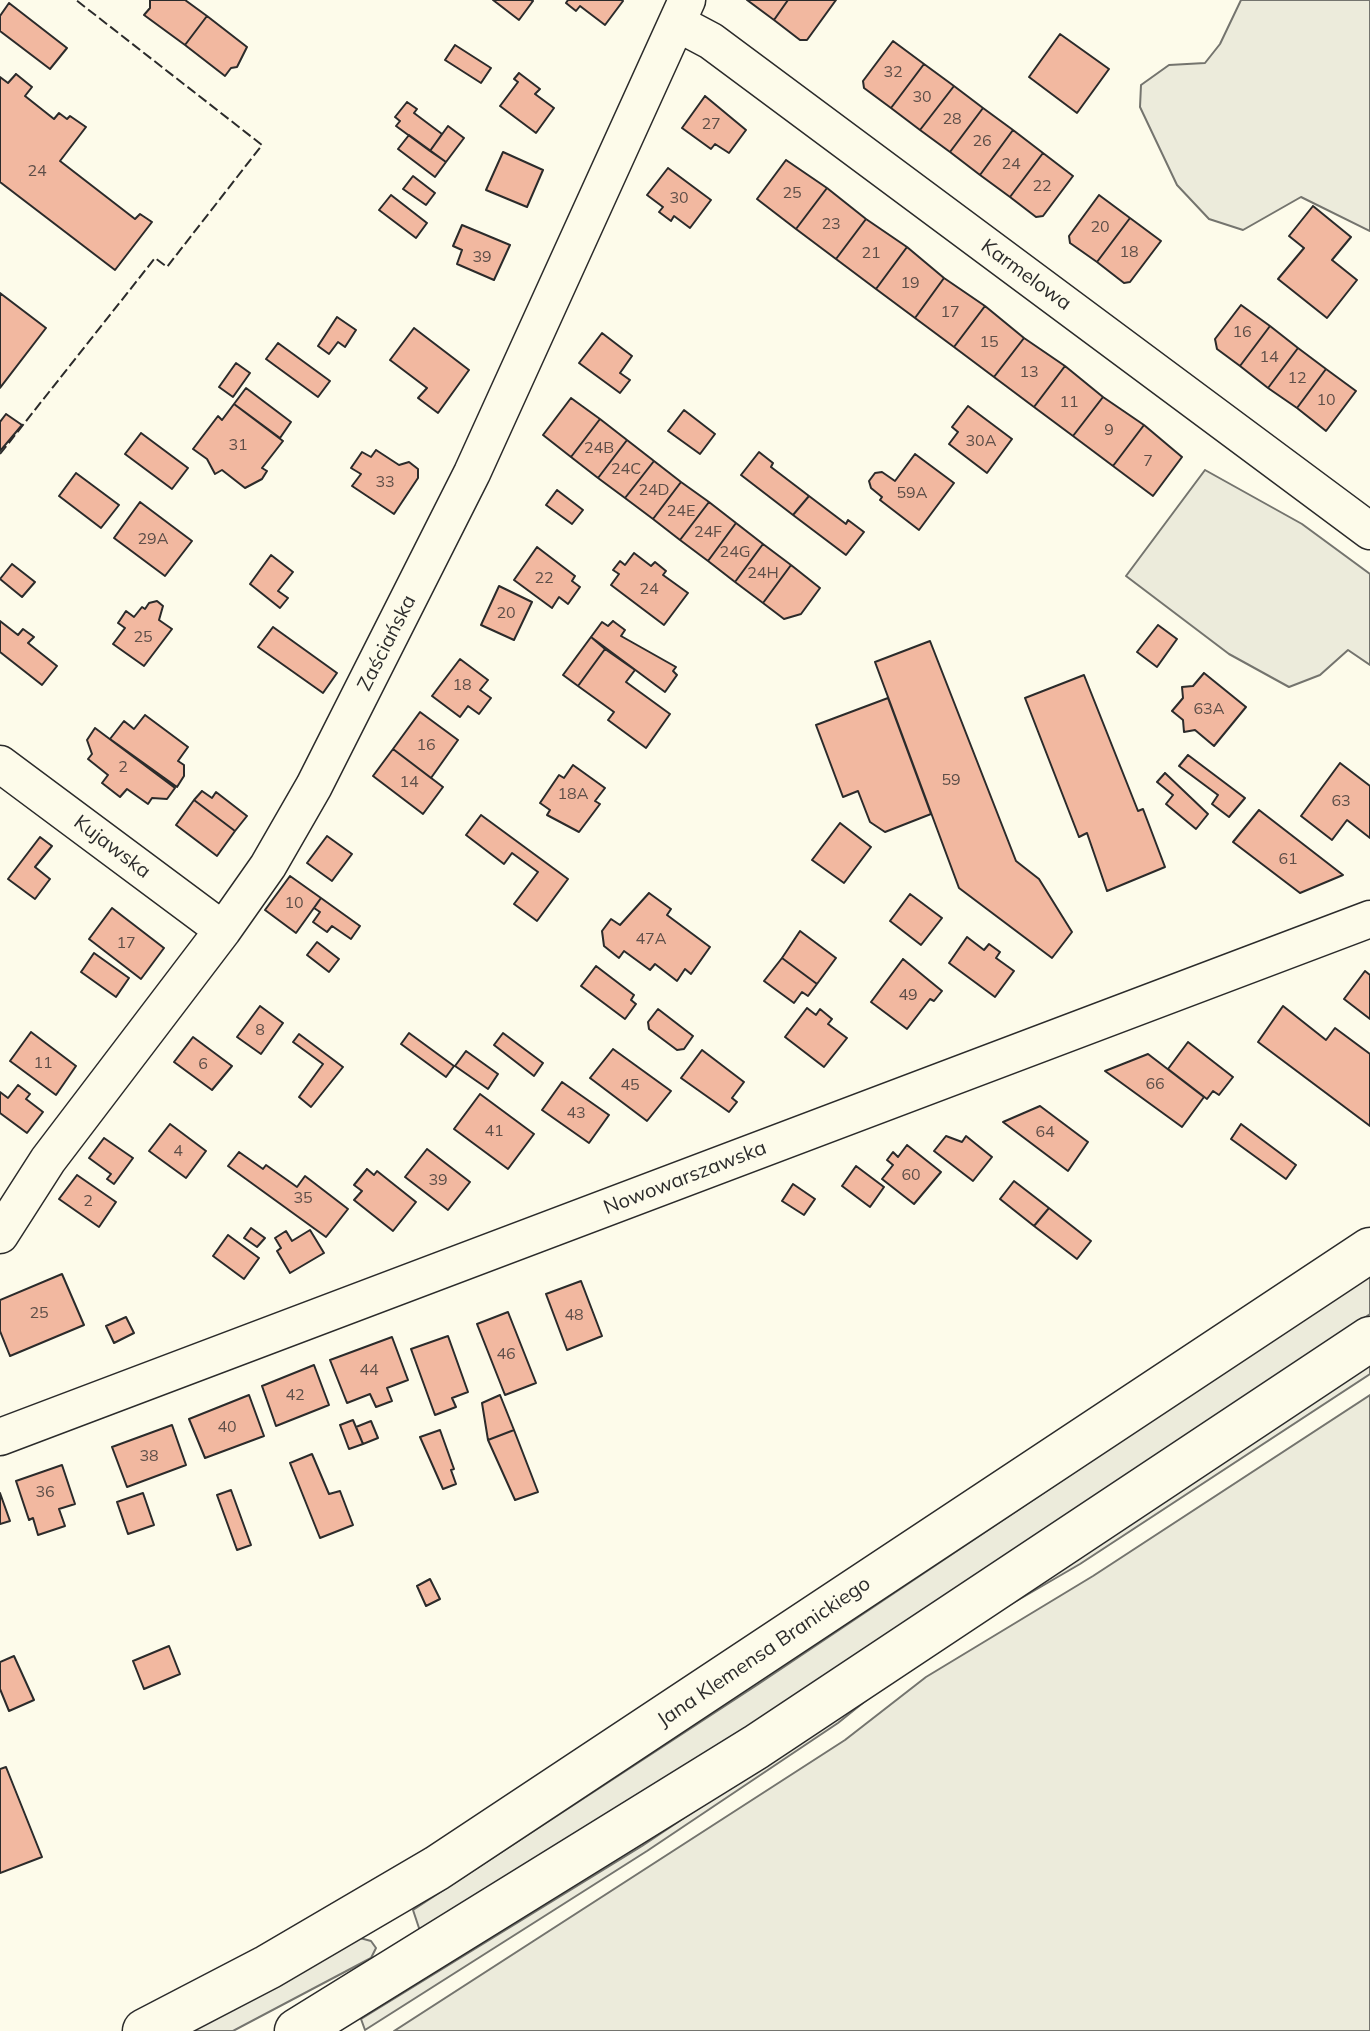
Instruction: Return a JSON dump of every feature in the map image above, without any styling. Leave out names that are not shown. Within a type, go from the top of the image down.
[{"type":"main road","name":"Jana Klemensa Branickiego","points":[[145,2031],[360,1914],[503,1825],[1370,1250]]},
{"type":"main road","points":[[297,2031],[397,1972],[756,1747],[1370,1339]]},
{"type":"main road","points":[[360,1914],[383,1914],[401,1928],[407,1951],[397,1972]]},
{"type":"street","name":"Karmelowa","points":[[683,12],[711,41],[1370,531]]},
{"type":"street","name":"Zaściańska","points":[[0,1235],[48,1160],[268,866],[362,694],[472,473],[599,187],[683,12]]},
{"type":"street","name":"Kujawska","points":[[0,764],[223,930]]},
{"type":"street","name":"Nowowarszawska","points":[[3,1426],[1370,919]]},
{"type":"shaded area","points":[[1241,0],[1370,0],[1370,231],[1301,197],[1243,230],[1209,219],[1177,185],[1140,107],[1141,85],[1169,65],[1205,63],[1220,44]]},
{"type":"shaded area","points":[[1205,470],[1302,524],[1370,574],[1370,665],[1348,650],[1320,675],[1289,687],[1229,654],[1126,576]]},
{"type":"shaded area","points":[[1370,1274],[1370,1314],[760,1724],[421,1934],[413,1910],[757,1685]]},
{"type":"shaded area","points":[[1370,1362],[1370,1374],[1080,1564],[939,1646]]},
{"type":"shaded area","points":[[1370,1395],[1370,2031],[394,2031],[845,1740],[926,1677],[1093,1576]]},
{"type":"shaded area","points":[[894,1678],[838,1723],[647,1851],[365,2030],[361,2019],[642,1846]]},
{"type":"shaded area","points":[[360,1938],[371,1941],[376,1948],[371,1958],[233,2031],[186,2031]]},
{"type":"building","points":[[150,0],[185,0],[207,16],[185,45],[144,15],[150,8]]},
{"type":"building","points":[[493,0],[531,0],[533,1],[519,20]]},
{"type":"building","points":[[568,0],[623,1],[605,25],[580,6],[576,11],[566,3]]},
{"type":"building","points":[[747,0],[788,0],[774,20]]},
{"type":"building","points":[[788,0],[836,0],[807,40],[800,40],[774,20]]},
{"type":"building","points":[[9,3],[67,48],[50,69],[0,31],[0,16]]},
{"type":"building","points":[[207,16],[247,47],[237,67],[231,68],[225,76],[185,45]]},
{"type":"building","points":[[1060,34],[1109,69],[1077,113],[1029,77]]},
{"type":"building","points":[[893,41],[924,64],[891,108],[864,88],[863,81]]},
{"type":"building","points":[[455,45],[491,68],[481,83],[445,60]]},
{"type":"building","points":[[924,64],[954,86],[920,130],[891,108]]},
{"type":"building","points":[[519,73],[540,89],[535,94],[554,108],[536,133],[500,106],[518,82],[514,79]]},
{"type":"building","points":[[16,74],[32,87],[25,96],[54,119],[59,113],[67,119],[70,116],[86,127],[60,161],[135,219],[140,214],[152,222],[115,270],[0,182],[0,77],[8,83]]},
{"type":"building","points":[[954,86],[983,108],[950,152],[920,130]]},
{"type":"building","points":[[705,96],[746,130],[729,153],[715,144],[711,149],[682,128]]},
{"type":"building","points":[[407,102],[417,109],[414,113],[442,134],[430,151],[396,126],[400,121],[395,117]]},
{"type":"building","points":[[983,108],[1013,130],[980,175],[950,152]]},
{"type":"building","points":[[448,126],[464,138],[446,162],[430,151]]},
{"type":"building","points":[[1013,130],[1043,153],[1010,197],[980,175]]},
{"type":"building","points":[[409,135],[446,162],[435,177],[398,149]]},
{"type":"building","points":[[503,152],[543,170],[527,207],[486,190]]},
{"type":"building","points":[[1043,153],[1073,176],[1043,216],[1036,217],[1010,197]]},
{"type":"building","points":[[786,160],[827,188],[796,229],[757,199]]},
{"type":"building","points":[[668,168],[711,200],[690,228],[674,216],[671,221],[659,212],[663,207],[647,195]]},
{"type":"building","points":[[413,176],[435,193],[426,205],[403,189]]},
{"type":"building","points":[[827,188],[866,219],[836,259],[796,229]]},
{"type":"building","points":[[391,195],[427,223],[416,238],[379,210]]},
{"type":"building","points":[[1099,195],[1130,218],[1097,262],[1070,243],[1069,236]]},
{"type":"building","points":[[1313,206],[1351,237],[1332,260],[1357,280],[1327,318],[1278,279],[1304,248],[1289,236]]},
{"type":"building","points":[[1130,218],[1161,241],[1130,282],[1124,283],[1097,262]]},
{"type":"building","points":[[866,219],[907,247],[876,289],[836,259]]},
{"type":"building","points":[[462,225],[510,245],[494,280],[457,264],[462,250],[453,246]]},
{"type":"building","points":[[907,247],[944,278],[915,318],[876,289]]},
{"type":"building","points":[[944,278],[985,306],[954,347],[915,318]]},
{"type":"building","points":[[0,293],[46,328],[0,388]]},
{"type":"building","points":[[1241,305],[1270,326],[1240,366],[1217,349],[1215,339]]},
{"type":"building","points":[[985,306],[1024,338],[994,377],[954,347]]},
{"type":"building","points":[[337,317],[356,330],[345,347],[338,342],[329,354],[318,346]]},
{"type":"building","points":[[1270,326],[1298,348],[1268,388],[1240,366]]},
{"type":"building","points":[[414,328],[469,370],[438,413],[418,398],[427,388],[390,360]]},
{"type":"building","points":[[602,333],[632,356],[620,373],[630,380],[620,393],[579,363]]},
{"type":"building","points":[[1024,338],[1065,366],[1034,407],[994,377]]},
{"type":"building","points":[[278,343],[330,381],[318,397],[266,359]]},
{"type":"building","points":[[1298,348],[1326,369],[1297,408],[1268,388]]},
{"type":"building","points":[[236,363],[250,373],[233,397],[219,387]]},
{"type":"building","points":[[1065,366],[1103,397],[1073,436],[1034,407]]},
{"type":"building","points":[[1326,369],[1356,391],[1326,431],[1297,408]]},
{"type":"building","points":[[246,388],[291,422],[280,438],[234,404]]},
{"type":"building","points":[[1103,397],[1144,425],[1113,466],[1073,436]]},
{"type":"building","points":[[571,398],[600,419],[571,457],[543,435]]},
{"type":"building","points":[[234,404],[283,441],[262,468],[267,471],[262,479],[245,488],[222,470],[215,474],[207,459],[193,449],[218,416],[222,420]]},
{"type":"building","points":[[968,406],[1012,439],[987,473],[949,444],[958,432],[952,427]]},
{"type":"building","points":[[684,410],[715,434],[700,454],[668,431]]},
{"type":"building","points":[[6,414],[22,425],[0,451],[0,422]]},
{"type":"building","points":[[600,419],[627,440],[598,478],[571,457]]},
{"type":"building","points":[[1144,425],[1182,457],[1153,496],[1113,466]]},
{"type":"building","points":[[141,433],[188,468],[172,489],[125,454]]},
{"type":"building","points":[[627,440],[654,461],[625,498],[598,478]]},
{"type":"building","points":[[376,450],[399,465],[409,462],[418,469],[418,478],[394,514],[352,486],[361,474],[351,468],[362,452],[371,457]]},
{"type":"building","points":[[759,452],[773,463],[771,467],[809,496],[793,515],[741,475]]},
{"type":"building","points":[[915,454],[954,483],[919,530],[880,500],[882,497],[871,488],[869,481],[875,473],[882,472],[895,481]]},
{"type":"building","points":[[654,461],[681,482],[653,519],[625,498]]},
{"type":"building","points":[[76,473],[119,505],[101,528],[59,496]]},
{"type":"building","points":[[681,482],[709,502],[680,540],[653,519]]},
{"type":"building","points":[[557,490],[583,510],[572,524],[546,505]]},
{"type":"building","points":[[809,496],[846,524],[848,520],[864,532],[846,555],[793,515]]},
{"type":"building","points":[[140,502],[192,541],[165,576],[114,538]]},
{"type":"building","points":[[709,502],[736,523],[708,561],[680,540]]},
{"type":"building","points":[[736,523],[763,544],[735,582],[708,561]]},
{"type":"building","points":[[763,544],[791,565],[763,603],[735,582]]},
{"type":"building","points":[[537,547],[575,576],[572,581],[580,587],[568,604],[559,597],[552,608],[514,580]]},
{"type":"building","points":[[634,553],[651,566],[655,562],[666,571],[663,575],[688,593],[664,625],[611,585],[619,574],[613,570],[620,561],[625,565]]},
{"type":"building","points":[[271,555],[293,572],[278,591],[288,598],[280,608],[250,584]]},
{"type":"building","points":[[12,564],[35,582],[22,597],[0,579]]},
{"type":"building","points":[[791,565],[820,588],[801,614],[784,619],[763,603]]},
{"type":"building","points":[[499,586],[532,602],[514,640],[481,625]]},
{"type":"building","points":[[157,601],[163,606],[159,620],[172,629],[144,666],[113,644],[125,628],[118,623],[126,611],[134,617],[142,607],[145,609],[149,603]]},
{"type":"building","points":[[0,621],[18,635],[23,629],[34,637],[28,643],[57,666],[42,685],[0,652]]},
{"type":"building","points":[[613,621],[625,630],[621,636],[676,667],[673,671],[677,675],[665,692],[591,637],[602,622],[608,626]]},
{"type":"building","points":[[1158,625],[1177,639],[1157,667],[1137,652]]},
{"type":"building","points":[[273,627],[337,673],[323,693],[258,647]]},
{"type":"building","points":[[591,637],[605,649],[578,686],[563,675]]},
{"type":"building","points":[[930,641],[1016,861],[1039,879],[1072,932],[1052,958],[959,888],[875,662]]},
{"type":"building","points":[[605,649],[635,670],[626,682],[670,714],[646,748],[608,720],[614,712],[578,686]]},
{"type":"building","points":[[460,659],[488,680],[480,690],[491,698],[479,714],[468,706],[460,717],[432,696]]},
{"type":"building","points":[[1204,673],[1246,707],[1214,746],[1195,730],[1184,732],[1183,720],[1172,711],[1183,698],[1182,687],[1193,686]]},
{"type":"building","points":[[1084,675],[1138,811],[1143,809],[1165,867],[1107,891],[1087,833],[1079,837],[1025,698]]},
{"type":"building","points":[[888,698],[931,814],[885,832],[870,822],[858,791],[843,797],[816,725]]},
{"type":"building","points":[[420,712],[458,740],[431,778],[393,749]]},
{"type":"building","points":[[145,715],[188,747],[178,761],[184,765],[184,776],[177,787],[110,739],[124,721],[134,729]]},
{"type":"building","points":[[95,728],[175,788],[167,799],[152,798],[148,804],[127,789],[120,797],[102,783],[108,775],[88,759],[92,754],[87,740]]},
{"type":"building","points":[[393,749],[443,787],[423,814],[373,776]]},
{"type":"building","points":[[1188,755],[1245,798],[1229,817],[1212,804],[1218,795],[1179,766]]},
{"type":"building","points":[[1340,763],[1370,786],[1370,838],[1347,820],[1332,840],[1301,816]]},
{"type":"building","points":[[573,765],[605,788],[595,801],[600,804],[579,832],[547,815],[550,810],[540,803],[559,775],[564,778]]},
{"type":"building","points":[[1165,773],[1208,814],[1196,829],[1166,804],[1173,795],[1157,782]]},
{"type":"building","points":[[202,791],[212,798],[216,792],[247,816],[235,831],[194,800]]},
{"type":"building","points":[[194,800],[235,831],[217,856],[176,825]]},
{"type":"building","points":[[1259,810],[1343,875],[1300,893],[1233,842]]},
{"type":"building","points":[[481,815],[568,879],[537,921],[514,904],[538,872],[512,853],[504,864],[466,835]]},
{"type":"building","points":[[840,823],[871,847],[844,883],[812,860]]},
{"type":"building","points":[[327,836],[352,854],[332,881],[307,863]]},
{"type":"building","points":[[40,837],[52,846],[35,867],[50,879],[35,899],[8,879]]},
{"type":"building","points":[[290,876],[321,898],[296,933],[265,910]]},
{"type":"building","points":[[649,893],[671,909],[667,915],[710,947],[691,974],[685,969],[677,981],[655,964],[650,970],[624,951],[619,958],[604,946],[602,931],[611,919],[620,925]]},
{"type":"building","points":[[910,894],[942,918],[921,945],[890,921]]},
{"type":"building","points":[[321,898],[360,926],[351,939],[332,926],[327,932],[313,922],[320,912],[314,908]]},
{"type":"building","points":[[112,908],[164,948],[141,979],[89,939]]},
{"type":"building","points":[[800,931],[836,958],[817,984],[782,958]]},
{"type":"building","points":[[967,937],[984,950],[989,944],[1000,952],[996,958],[1014,971],[995,997],[949,963]]},
{"type":"building","points":[[317,942],[339,959],[329,972],[307,955]]},
{"type":"building","points":[[94,953],[129,978],[116,997],[81,972]]},
{"type":"building","points":[[782,958],[817,984],[808,996],[802,992],[794,1003],[764,981]]},
{"type":"building","points":[[903,959],[942,991],[934,1001],[930,999],[907,1029],[871,1002]]},
{"type":"building","points":[[596,966],[634,995],[631,1000],[636,1004],[625,1019],[581,986]]},
{"type":"building","points":[[1365,971],[1370,975],[1370,1019],[1344,999]]},
{"type":"building","points":[[260,1006],[283,1023],[261,1054],[237,1037]]},
{"type":"building","points":[[1283,1006],[1326,1040],[1335,1028],[1370,1054],[1370,1126],[1258,1042]]},
{"type":"building","points":[[807,1008],[816,1015],[820,1009],[832,1019],[828,1024],[847,1038],[824,1067],[785,1037]]},
{"type":"building","points":[[658,1009],[693,1036],[684,1049],[677,1050],[649,1029],[648,1022]]},
{"type":"building","points":[[31,1032],[76,1066],[56,1095],[10,1061]]},
{"type":"building","points":[[409,1033],[454,1066],[446,1077],[401,1044]]},
{"type":"building","points":[[503,1033],[543,1063],[534,1076],[494,1045]]},
{"type":"building","points":[[299,1034],[343,1067],[311,1107],[299,1097],[323,1064],[293,1042]]},
{"type":"building","points":[[193,1037],[232,1066],[212,1090],[174,1062]]},
{"type":"building","points":[[1188,1042],[1233,1077],[1219,1095],[1213,1091],[1207,1099],[1168,1069]]},
{"type":"building","points":[[613,1049],[671,1091],[647,1121],[590,1078]]},
{"type":"building","points":[[702,1050],[744,1082],[732,1098],[737,1102],[729,1112],[681,1078]]},
{"type":"building","points":[[466,1051],[498,1074],[488,1089],[455,1066]]},
{"type":"building","points":[[1148,1054],[1204,1097],[1182,1127],[1105,1071]]},
{"type":"building","points":[[562,1082],[609,1115],[589,1143],[542,1110]]},
{"type":"building","points":[[18,1085],[30,1094],[26,1099],[43,1112],[27,1133],[0,1113],[0,1092],[8,1098]]},
{"type":"building","points":[[480,1094],[534,1134],[508,1169],[454,1129]]},
{"type":"building","points":[[1040,1106],[1088,1142],[1068,1171],[1003,1122]]},
{"type":"building","points":[[170,1124],[206,1151],[186,1178],[149,1151]]},
{"type":"building","points":[[1241,1124],[1296,1165],[1286,1179],[1231,1139]]},
{"type":"building","points":[[946,1136],[962,1142],[966,1136],[992,1157],[973,1181],[934,1151]]},
{"type":"building","points":[[104,1138],[133,1158],[114,1184],[107,1179],[111,1174],[89,1158]]},
{"type":"building","points":[[907,1145],[941,1172],[914,1204],[882,1179],[893,1165],[887,1160],[893,1152],[898,1157]]},
{"type":"building","points":[[427,1149],[470,1182],[448,1210],[405,1177]]},
{"type":"building","points":[[239,1152],[263,1169],[266,1165],[297,1187],[305,1176],[348,1209],[326,1237],[228,1166]]},
{"type":"building","points":[[856,1166],[884,1187],[870,1207],[842,1186]]},
{"type":"building","points":[[367,1169],[374,1175],[377,1171],[416,1202],[393,1231],[354,1200],[362,1191],[354,1185]]},
{"type":"building","points":[[77,1175],[116,1202],[99,1227],[59,1199]]},
{"type":"building","points":[[1014,1181],[1049,1208],[1034,1226],[1000,1199]]},
{"type":"building","points":[[793,1184],[815,1199],[804,1215],[782,1201]]},
{"type":"building","points":[[1049,1208],[1091,1241],[1077,1259],[1034,1226]]},
{"type":"building","points":[[251,1228],[265,1238],[257,1247],[244,1238]]},
{"type":"building","points":[[310,1230],[324,1253],[290,1273],[277,1251],[281,1248],[275,1238],[286,1231],[292,1241]]},
{"type":"building","points":[[228,1235],[259,1258],[244,1279],[213,1256]]},
{"type":"building","points":[[62,1274],[84,1325],[10,1356],[0,1331],[0,1300]]},
{"type":"building","points":[[581,1281],[602,1336],[567,1350],[546,1294]]},
{"type":"building","points":[[508,1312],[536,1383],[505,1395],[477,1324]]},
{"type":"building","points":[[126,1317],[134,1333],[114,1343],[106,1326]]},
{"type":"building","points":[[448,1336],[468,1392],[452,1398],[456,1407],[435,1415],[411,1349]]},
{"type":"building","points":[[392,1337],[408,1380],[387,1388],[392,1401],[376,1407],[370,1394],[347,1403],[330,1360]]},
{"type":"building","points":[[314,1365],[329,1405],[276,1426],[262,1386]]},
{"type":"building","points":[[249,1395],[264,1436],[205,1458],[189,1419]]},
{"type":"building","points":[[500,1395],[514,1430],[488,1440],[482,1403]]},
{"type":"building","points":[[353,1420],[363,1444],[349,1449],[340,1425]]},
{"type":"building","points":[[371,1421],[378,1438],[363,1444],[356,1427]]},
{"type":"building","points":[[172,1425],[186,1465],[127,1487],[112,1447]]},
{"type":"building","points":[[440,1430],[456,1484],[443,1489],[420,1437]]},
{"type":"building","points":[[514,1430],[538,1492],[515,1500],[488,1440]]},
{"type":"building","points":[[312,1454],[329,1494],[340,1491],[353,1525],[320,1538],[290,1463]]},
{"type":"building","points":[[62,1465],[75,1504],[59,1509],[65,1526],[38,1535],[33,1518],[29,1520],[16,1481]]},
{"type":"building","points":[[231,1490],[251,1545],[237,1550],[217,1495]]},
{"type":"building","points":[[0,1493],[10,1521],[0,1524]]},
{"type":"building","points":[[143,1493],[154,1525],[128,1534],[117,1502]]},
{"type":"building","points":[[430,1579],[440,1599],[426,1606],[417,1586]]},
{"type":"building","points":[[169,1646],[180,1674],[144,1689],[133,1661]]},
{"type":"building","points":[[14,1656],[34,1700],[9,1711],[0,1689],[0,1662]]},
{"type":"building","points":[[6,1767],[42,1857],[0,1873],[0,1769]]},
{"type":"fence","points":[[0,454],[155,258],[167,267],[262,145],[76,0]]}]
